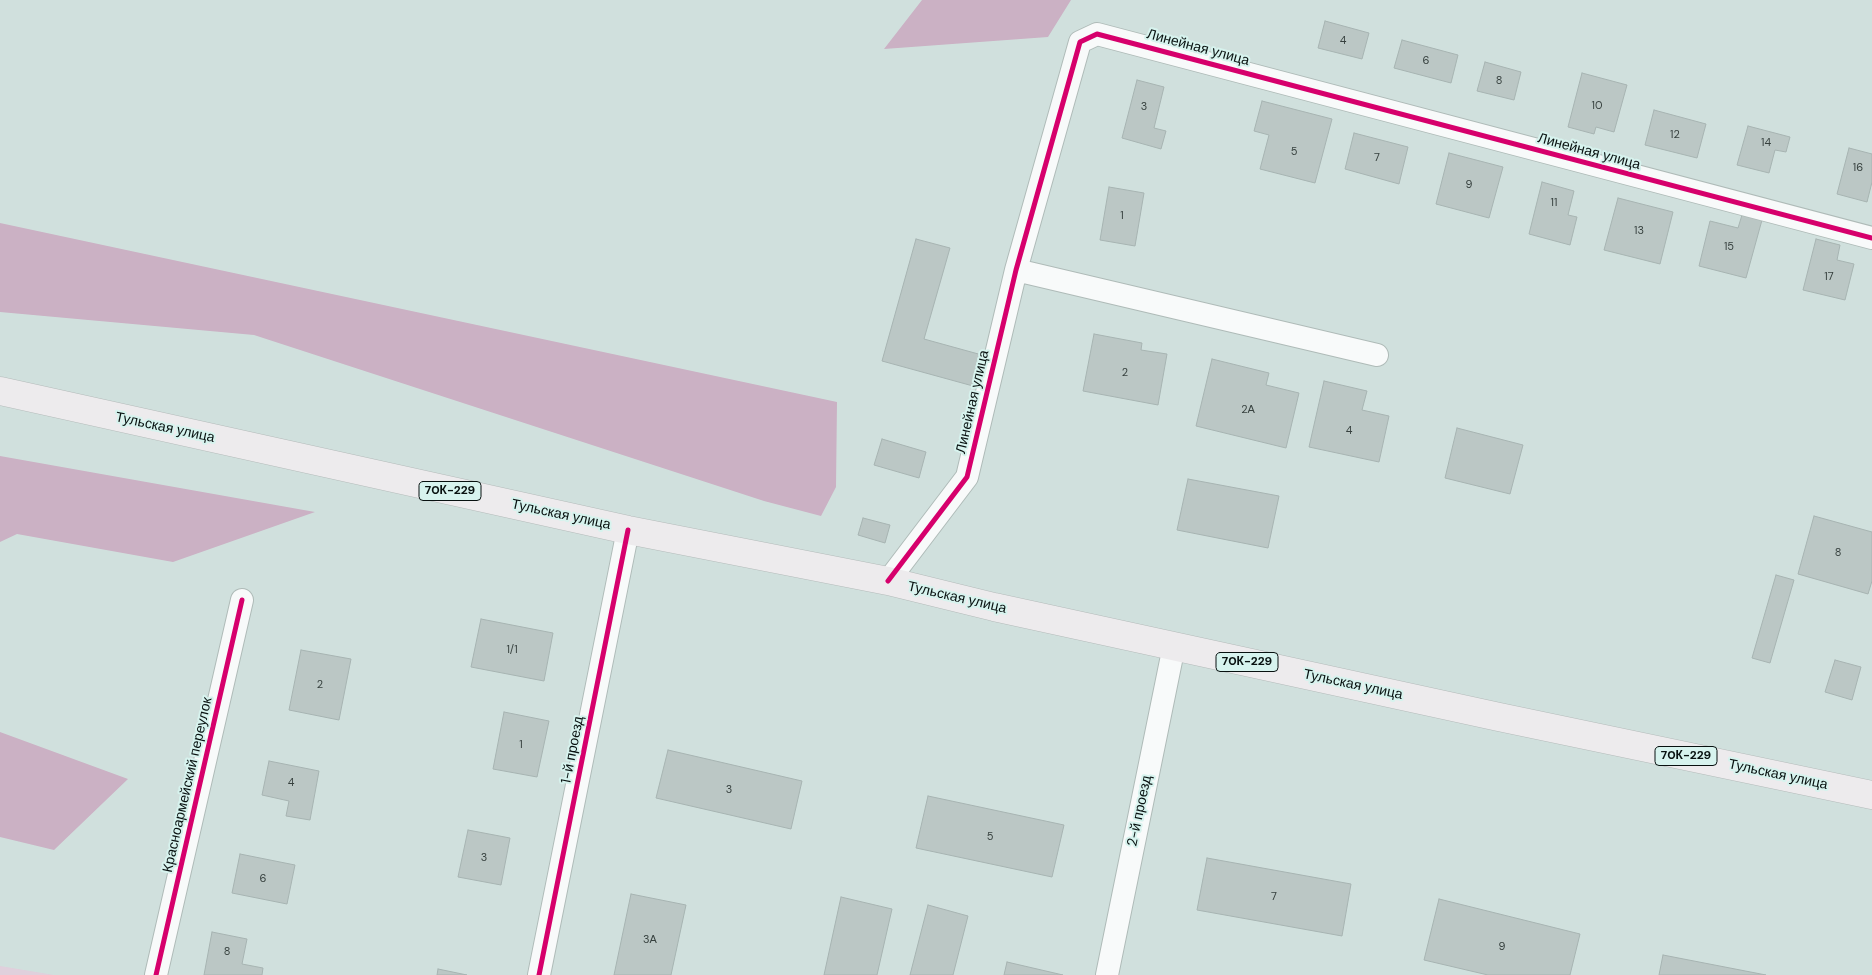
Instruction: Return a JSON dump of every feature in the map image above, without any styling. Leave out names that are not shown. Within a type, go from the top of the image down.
[{"type":"main road","name":"Тульская улица","points":[[6,393],[628,530],[888,581],[1490,715],[1872,794]]},
{"type":"street","name":"Линейная улица","points":[[888,581],[967,477],[1016,270],[1080,42],[1097,34],[1872,238]]},
{"type":"street","points":[[1016,270],[1377,355]]},
{"type":"street","name":"1-й проезд","points":[[540,975],[628,530]]},
{"type":"street","name":"Красноармейский переулок","points":[[156,975],[242,600]]},
{"type":"street","name":"2-й проезд","points":[[1107,975],[1174,646]]},
{"type":"shaded area","points":[[922,0],[1071,0],[1048,37],[884,49]]},
{"type":"shaded area","points":[[0,223],[837,402],[836,487],[821,516],[764,501],[254,335],[0,312]]},
{"type":"shaded area","points":[[0,456],[315,512],[173,562],[17,534],[0,542]]},
{"type":"shaded area","points":[[0,732],[128,779],[54,850],[0,837]]},
{"type":"shaded area","points":[[0,966],[54,975],[0,975]]},
{"type":"building","points":[[1325,21],[1369,33],[1362,59],[1318,48]]},
{"type":"building","points":[[1402,40],[1458,55],[1451,83],[1394,68]]},
{"type":"building","points":[[1485,62],[1521,72],[1514,100],[1477,91]]},
{"type":"building","points":[[1582,73],[1627,85],[1614,132],[1596,127],[1594,134],[1568,127]]},
{"type":"building","points":[[1137,80],[1164,87],[1154,128],[1166,131],[1161,149],[1122,138]]},
{"type":"building","points":[[1262,101],[1332,119],[1315,183],[1260,169],[1269,135],[1254,131]]},
{"type":"building","points":[[1654,110],[1706,124],[1697,158],[1645,145]]},
{"type":"building","points":[[1748,126],[1790,137],[1786,152],[1775,150],[1769,173],[1737,165]]},
{"type":"building","points":[[1354,133],[1408,147],[1399,184],[1345,169]]},
{"type":"building","points":[[1849,148],[1872,154],[1872,182],[1867,202],[1837,194]]},
{"type":"building","points":[[1449,153],[1503,167],[1489,218],[1436,204]]},
{"type":"building","points":[[1542,182],[1574,191],[1568,215],[1577,217],[1570,245],[1529,234]]},
{"type":"building","points":[[1109,187],[1144,193],[1135,246],[1100,240]]},
{"type":"building","points":[[1618,198],[1673,212],[1660,264],[1604,250]]},
{"type":"building","points":[[1742,215],[1762,220],[1746,278],[1699,266],[1710,221],[1738,228]]},
{"type":"building","points":[[916,239],[950,248],[924,339],[982,355],[973,386],[882,361]]},
{"type":"building","points":[[1816,239],[1840,245],[1837,260],[1854,264],[1845,300],[1803,290]]},
{"type":"building","points":[[1094,334],[1142,343],[1141,350],[1167,354],[1158,405],[1083,391]]},
{"type":"building","points":[[1212,359],[1269,373],[1266,385],[1299,393],[1286,448],[1196,426]]},
{"type":"building","points":[[1324,381],[1367,391],[1362,410],[1389,416],[1379,462],[1309,447]]},
{"type":"building","points":[[1457,428],[1523,445],[1510,494],[1445,478]]},
{"type":"building","points":[[882,439],[926,452],[919,478],[874,465]]},
{"type":"building","points":[[1188,479],[1279,496],[1268,548],[1177,530]]},
{"type":"building","points":[[1814,516],[1872,532],[1872,581],[1868,594],[1798,574]]},
{"type":"building","points":[[863,518],[890,525],[885,543],[858,535]]},
{"type":"building","points":[[1776,575],[1794,580],[1770,663],[1752,658]]},
{"type":"building","points":[[481,619],[553,633],[544,681],[471,667]]},
{"type":"building","points":[[301,650],[351,659],[339,720],[289,710]]},
{"type":"building","points":[[1835,660],[1861,667],[1852,700],[1825,692]]},
{"type":"building","points":[[504,712],[549,721],[537,777],[493,769]]},
{"type":"building","points":[[668,750],[802,781],[791,829],[656,798]]},
{"type":"building","points":[[269,761],[319,771],[310,820],[286,816],[289,801],[262,795]]},
{"type":"building","points":[[928,796],[1064,825],[1052,877],[916,848]]},
{"type":"building","points":[[468,830],[510,838],[501,885],[458,877]]},
{"type":"building","points":[[240,854],[295,865],[287,904],[232,893]]},
{"type":"building","points":[[1207,858],[1351,884],[1342,936],[1197,910]]},
{"type":"building","points":[[631,894],[686,905],[671,975],[614,975]]},
{"type":"building","points":[[841,897],[892,909],[877,975],[824,975]]},
{"type":"building","points":[[1439,899],[1580,934],[1570,975],[1488,975],[1424,960]]},
{"type":"building","points":[[928,905],[968,916],[953,975],[910,975]]},
{"type":"building","points":[[212,932],[247,939],[242,964],[263,968],[262,975],[204,975]]},
{"type":"building","points":[[1663,955],[1766,975],[1659,975]]},
{"type":"building","points":[[1007,962],[1063,975],[1004,975]]},
{"type":"building","points":[[438,969],[467,975],[437,975]]},
{"type":"cycle path","points":[[888,581],[967,477],[1016,270],[1080,42],[1097,34],[1872,238]]},
{"type":"cycle path","points":[[539,975],[628,530]]},
{"type":"cycle path","points":[[156,975],[242,600]]}]
